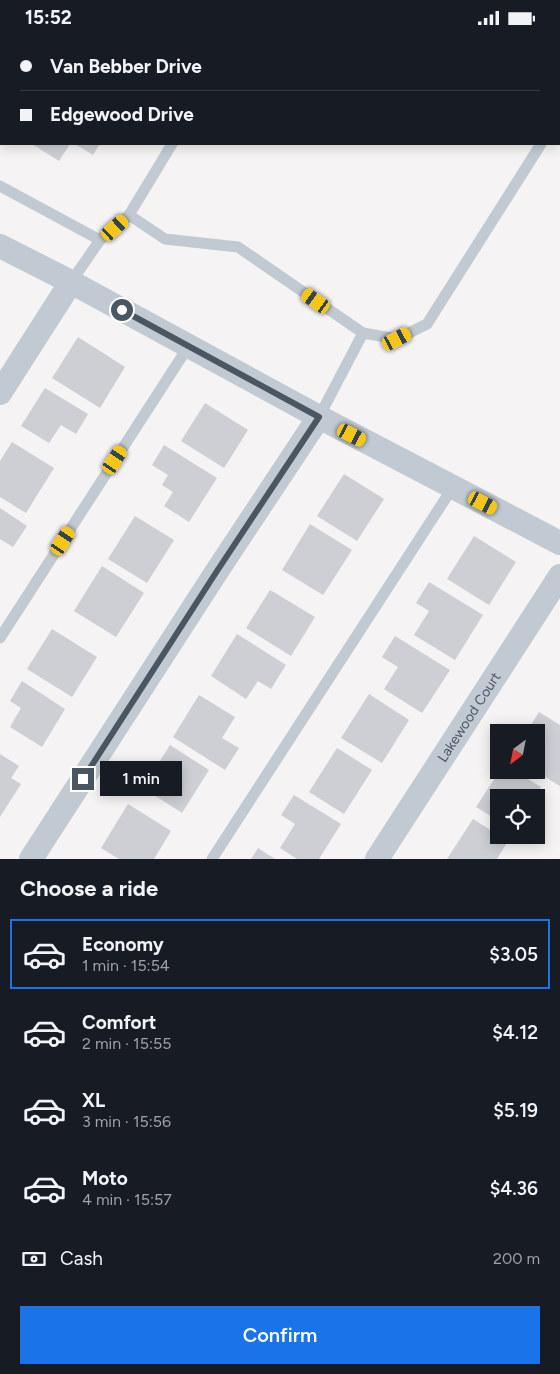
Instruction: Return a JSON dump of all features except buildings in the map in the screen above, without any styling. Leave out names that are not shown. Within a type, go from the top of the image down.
[{"type":"street","points":[[0,246],[71,282],[319,417],[560,543]]},
{"type":"street","points":[[0,393],[71,282]]},
{"type":"street","points":[[31,859],[319,417]]},
{"type":"street","name":"Lakewood Court","points":[[377,859],[560,576]]},
{"type":"lane","points":[[71,282],[100,240],[129,215],[171,145]]},
{"type":"lane","points":[[129,215],[165,239],[238,247],[363,333],[397,339],[427,324],[541,145]]},
{"type":"lane","points":[[0,186],[100,240]]},
{"type":"lane","points":[[319,417],[363,333]]},
{"type":"lane","points":[[0,638],[188,347]]},
{"type":"lane","points":[[212,859],[453,487]]},
{"type":"route","points":[[83,779],[319,417],[122,310]]}]
